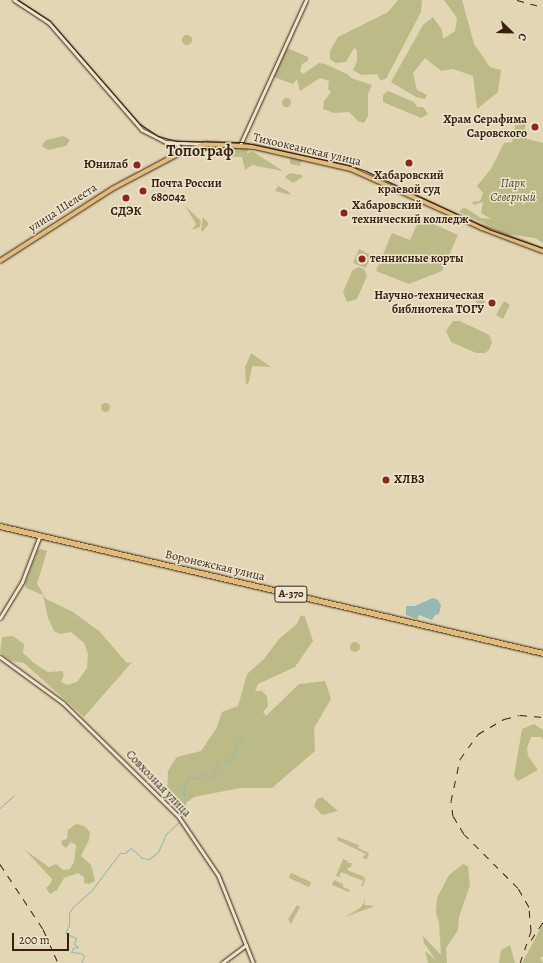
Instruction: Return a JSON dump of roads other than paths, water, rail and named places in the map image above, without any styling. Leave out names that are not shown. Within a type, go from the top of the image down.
[{"type":"highway","name":"Воронежская улица","points":[[0,526],[543,653]]},
{"type":"main road","name":"Тихоокеанская улица","points":[[14,0],[49,23],[138,126],[154,138],[175,144],[240,145],[360,172],[476,226],[543,251]]},
{"type":"main road","points":[[240,145],[306,0]]},
{"type":"main road","points":[[175,144],[180,147],[178,154]]},
{"type":"main road","name":"улица Шелеста","points":[[0,262],[87,204],[178,154],[205,144]]},
{"type":"main road","points":[[0,618],[22,582],[40,535]]},
{"type":"main road","name":"Совхозная улица","points":[[0,657],[63,703],[178,816],[218,876],[253,963]]},
{"type":"main road","points":[[222,963],[246,945]]},
{"type":"water","points":[[433,598],[438,600],[441,605],[439,614],[435,615],[432,620],[419,615],[417,619],[406,615],[406,606],[415,606]]},
{"type":"waterway","points":[[181,819],[185,805],[183,789],[188,777],[190,776],[197,779],[203,774],[210,777],[214,774],[218,761],[230,762],[241,737]]},
{"type":"waterway","points":[[0,808],[14,795]]},
{"type":"waterway","points":[[81,963],[84,956],[81,953],[71,952],[73,948],[78,947],[74,944],[76,938],[65,933],[69,925],[69,913],[73,907],[91,891],[120,853],[125,853],[131,848],[142,858],[149,859],[158,852],[166,834],[180,821]]},
{"type":"tram line","points":[[18,0],[50,21],[140,124],[158,136],[177,141],[242,142],[348,165],[366,171],[491,230],[543,248]]},
{"type":"railway","points":[[517,0],[543,7]]},
{"type":"railway","points":[[520,963],[531,931],[529,907],[518,888],[464,834],[453,816],[451,801],[460,759],[478,734],[504,719],[520,715],[543,717]]},
{"type":"railway","points":[[0,864],[43,929],[58,963]]},
{"type":"railway","points":[[531,940],[543,922]]},
{"type":"place","name":"Храм Серафима Саровского","points":[[535,127]]},
{"type":"place","name":"Хабаровский краевой суд","points":[[409,163]]},
{"type":"place","name":"Юнилаб","points":[[137,165]]},
{"type":"place","name":"Почта России 680042","points":[[143,191]]},
{"type":"place","name":"СДЭК","points":[[126,198]]},
{"type":"place","name":"Хабаровский технический колледж","points":[[344,213]]},
{"type":"place","name":"теннисные корты","points":[[362,259]]},
{"type":"place","name":"Научно-техническая библиотека ТОГУ","points":[[492,303]]},
{"type":"place","name":"ХЛВЗ","points":[[386,480]]},
{"type":"district","name":"Топограф","points":[[200,151]]},
{"type":"park label","name":"Парк Северный","points":[[513,191]]}]
